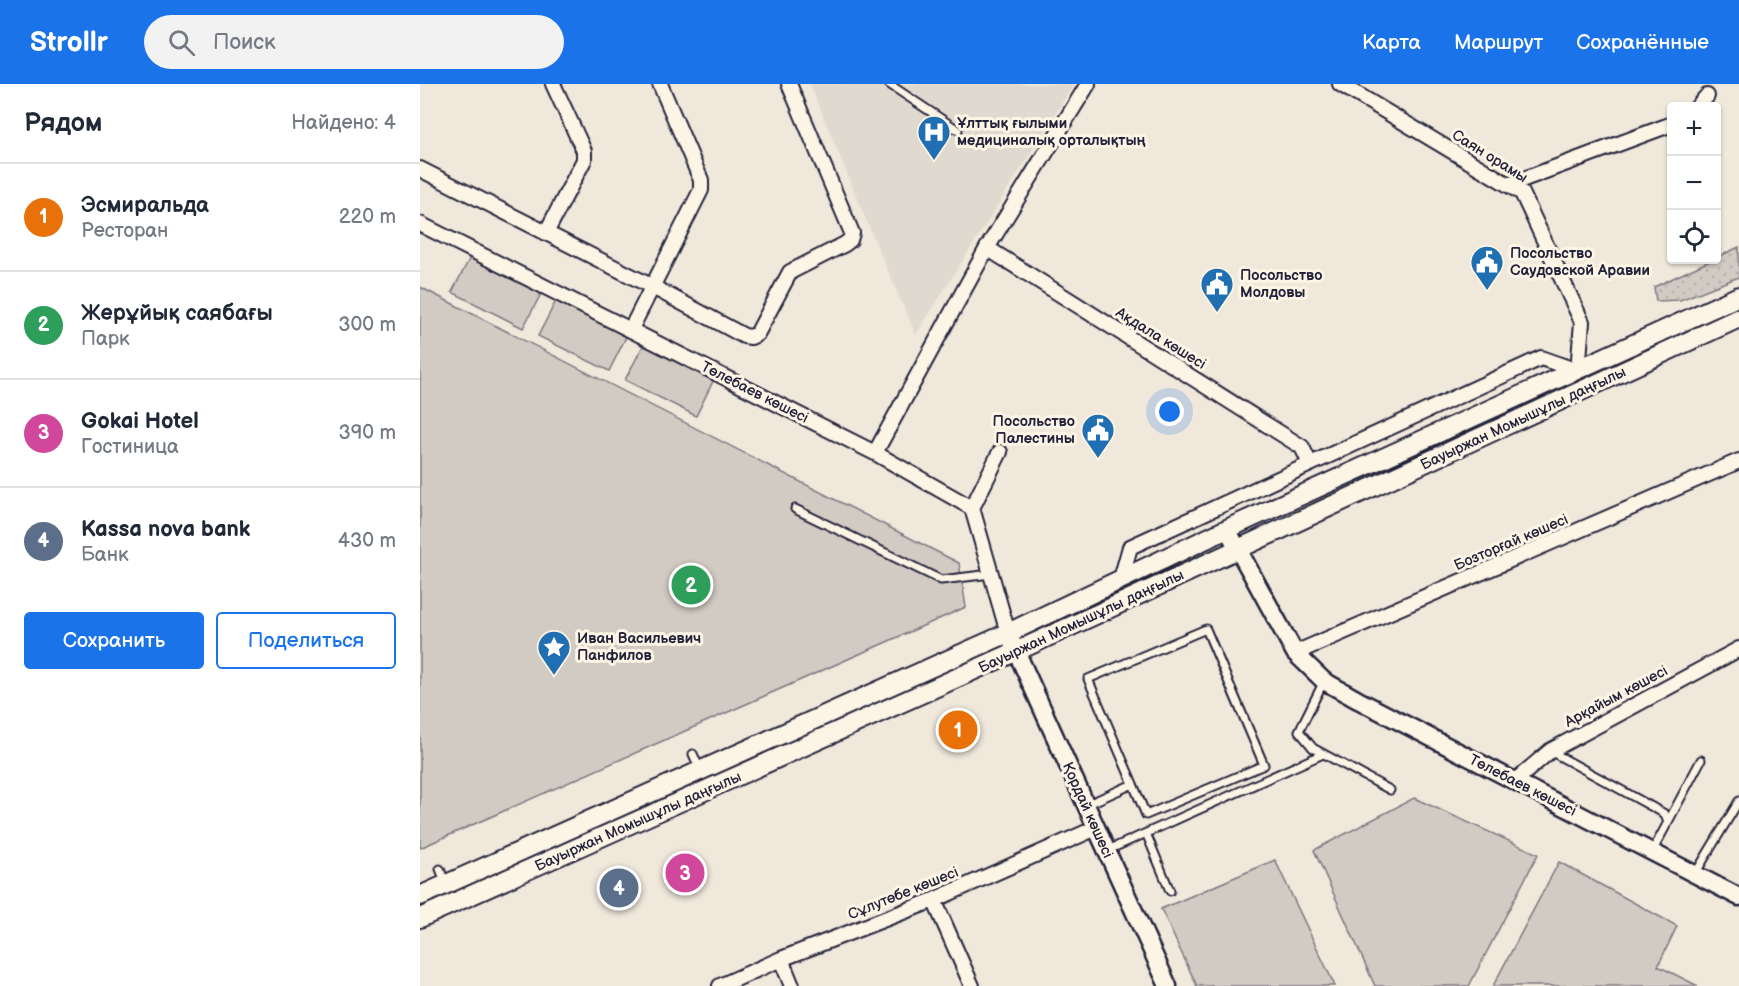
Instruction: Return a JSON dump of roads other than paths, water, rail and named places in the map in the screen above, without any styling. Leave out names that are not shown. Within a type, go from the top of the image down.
[{"type":"main road","name":"Бауыржан Момышұлы даңғылы","points":[[420,896],[443,876],[697,762],[1008,633],[1227,529],[1739,296]]},
{"type":"main road","name":"Бауыржан Момышұлы даңғылы","points":[[420,918],[1017,651],[1739,318]]},
{"type":"street","points":[[546,233],[584,160],[584,151],[553,84]]},
{"type":"street","points":[[631,329],[701,190],[701,180],[660,84]]},
{"type":"street","points":[[420,169],[651,286],[744,336],[751,337],[757,334],[790,272],[850,240],[852,233],[789,84]]},
{"type":"street","points":[[875,453],[987,248],[1088,84]]},
{"type":"street","name":"Саян орамы","points":[[1340,84],[1522,193],[1582,322],[1578,371]]},
{"type":"street","points":[[1508,185],[1667,125]]},
{"type":"street","name":"Төлебаев көшесі","points":[[420,224],[875,453],[972,508]]},
{"type":"street","name":"Ақдала көшесі","points":[[987,248],[1302,447],[1310,464]]},
{"type":"street","points":[[1121,579],[1130,547],[1541,358],[1578,371]]},
{"type":"street","points":[[1000,452],[972,508],[1008,633]]},
{"type":"street","name":"Бозторғай көшесі","points":[[1295,653],[1739,461]]},
{"type":"street","points":[[1227,529],[1295,653]]},
{"type":"street","name":"Қордай көшесі","points":[[1008,633],[1168,986]]},
{"type":"street","name":"Арқайым көшесі","points":[[1515,781],[1550,751],[1739,649]]},
{"type":"street","name":"Төлебаев көшесі","points":[[1295,653],[1324,681],[1358,700],[1739,897]]},
{"type":"street","name":"Сұлутөбе көшесі","points":[[720,986],[781,958],[934,900],[1096,828]]},
{"type":"street","points":[[934,900],[972,986]]},
{"type":"street","points":[[781,958],[792,986]]},
{"type":"lane","points":[[889,84],[958,130]]},
{"type":"lane","points":[[795,509],[941,580],[991,574]]},
{"type":"lane","points":[[1206,629],[1264,765],[1146,815],[1133,784],[1088,679],[1206,629]]},
{"type":"lane","points":[[1324,681],[1299,731],[1313,748],[1390,790]]},
{"type":"lane","points":[[1550,751],[1665,814],[1668,822]]},
{"type":"lane","points":[[1106,851],[1323,754]]},
{"type":"lane","points":[[1652,852],[1701,760]]},
{"type":"lane","points":[[1086,805],[1133,784]]},
{"type":"lane","points":[[1695,874],[1739,801]]},
{"type":"lane","points":[[1146,833],[1170,891]]},
{"type":"place","name":"Ұлттық ғылыми медициналық орталықтың","points":[[934,161]]},
{"type":"place","name":"Посольство Саудовской Аравии","points":[[1487,291]]},
{"type":"place","name":"Посольство Молдовы","points":[[1217,313]]},
{"type":"place","name":"Посольство Палестины","points":[[1098,459]]},
{"type":"place","name":"Жерұйық саябағы","points":[[691,585]]},
{"type":"place","name":"Иван Васильевич Панфилов","points":[[554,676]]},
{"type":"place","name":"Эсмиральда","points":[[958,730]]},
{"type":"place","name":"Gokai Hotel","points":[[685,873]]},
{"type":"place","name":"Kassa nova bank","points":[[619,888]]}]
